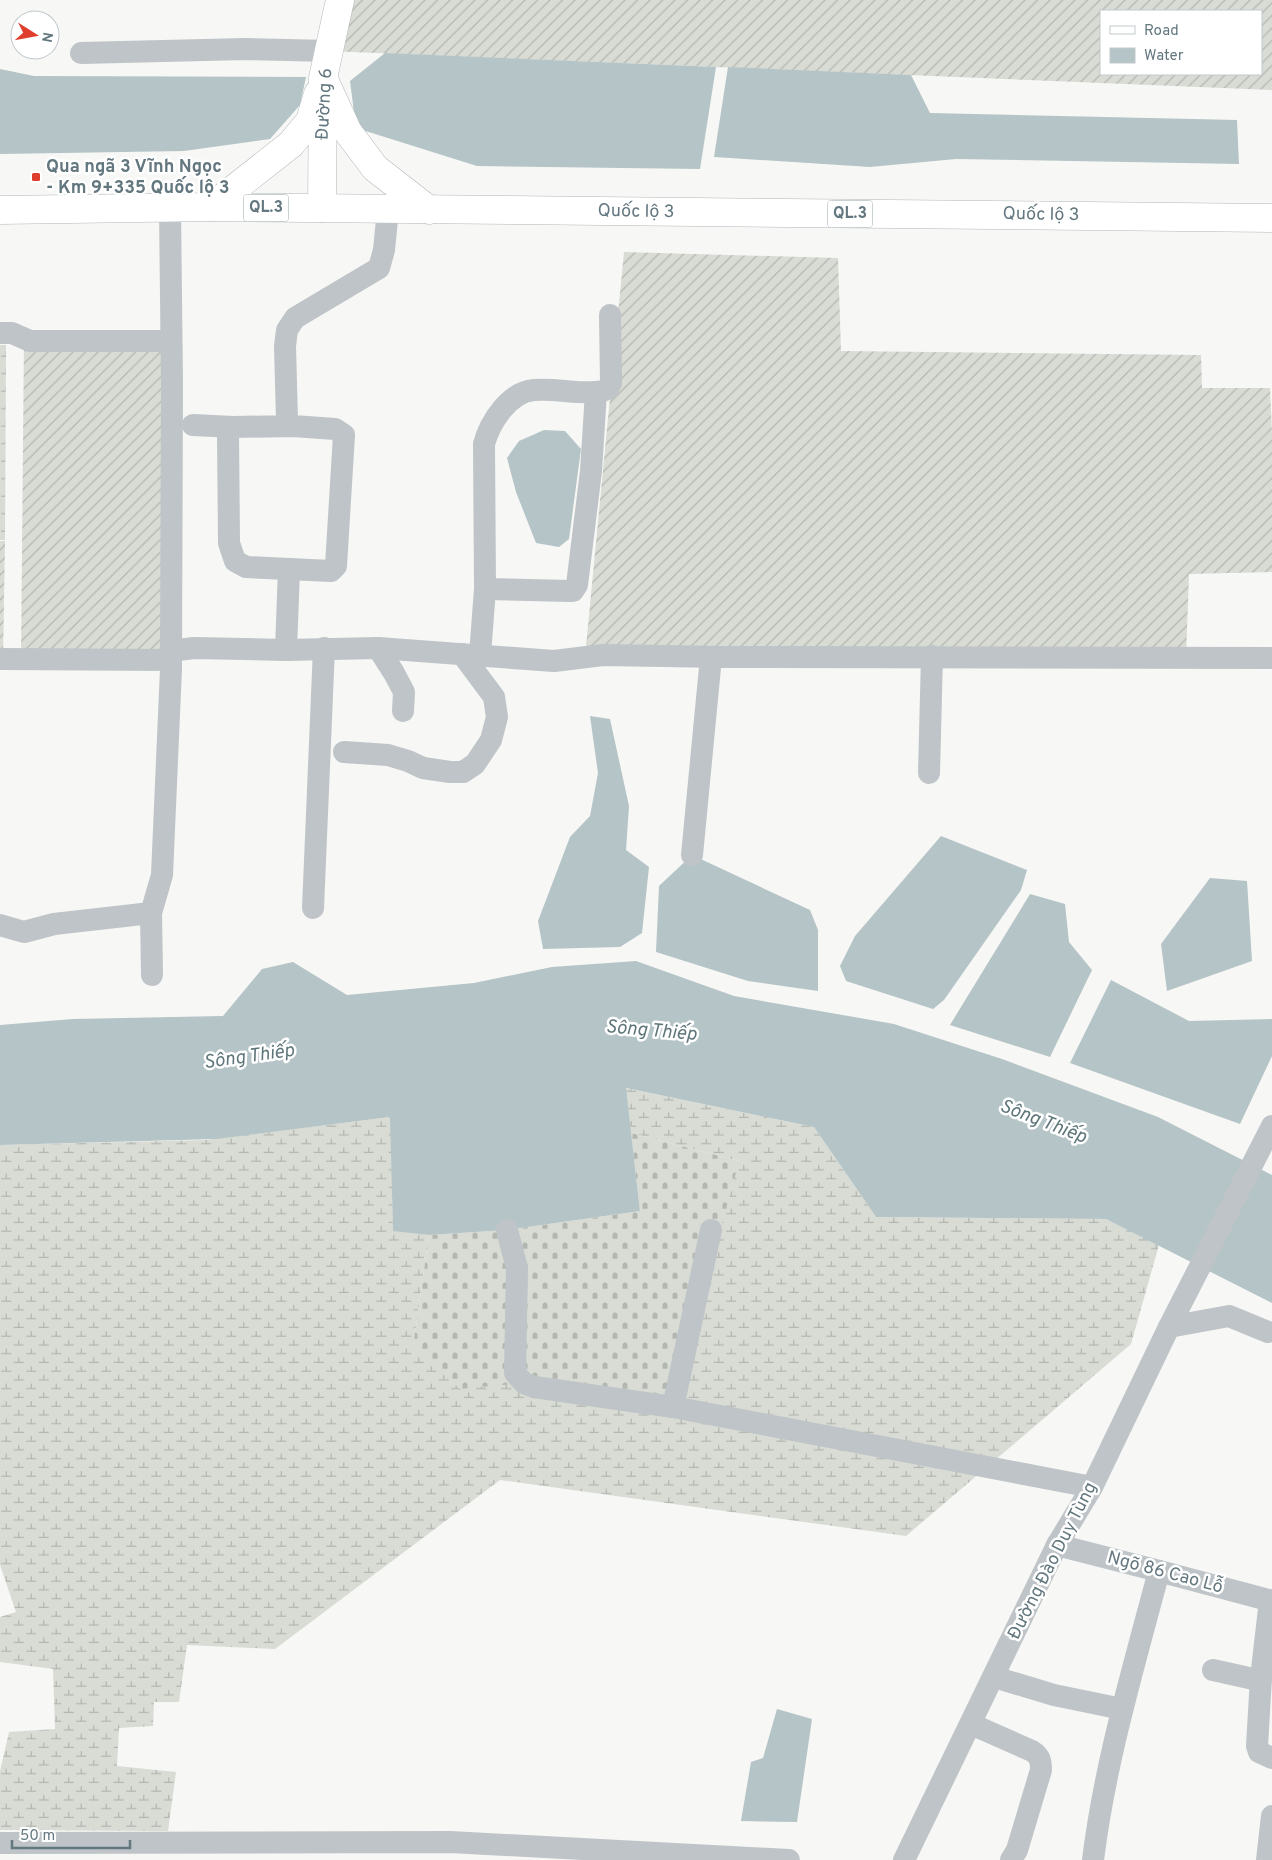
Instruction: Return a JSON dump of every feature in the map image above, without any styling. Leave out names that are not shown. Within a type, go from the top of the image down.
[{"type":"main road","name":"Đường 6","points":[[322,208],[324,78],[340,0]]},
{"type":"main road","points":[[211,207],[291,144],[310,121],[324,78]]},
{"type":"main road","points":[[324,78],[348,132],[376,168],[429,210]]},
{"type":"main road","name":"Quốc lộ 3","points":[[0,210],[211,207],[1272,218]]},
{"type":"street","points":[[81,53],[245,49],[329,51]]},
{"type":"street","points":[[152,975],[151,913],[162,875],[170,656],[170,208]]},
{"type":"street","points":[[293,426],[287,420],[285,346],[287,330],[295,318],[379,268],[384,250],[388,209]]},
{"type":"street","points":[[344,752],[388,755],[408,760],[423,768],[463,772],[475,764],[491,740],[497,718],[494,698],[471,654],[485,590],[484,444],[488,429],[511,401],[533,390],[596,392],[608,389],[611,383],[610,315]]},
{"type":"street","points":[[0,333],[12,333],[30,341],[171,341]]},
{"type":"street","points":[[485,590],[574,591],[577,585],[591,471],[596,392]]},
{"type":"street","points":[[192,425],[233,427],[293,426],[335,429],[344,434],[336,566],[331,571],[246,567],[234,560],[230,543],[228,453],[228,434],[233,427]]},
{"type":"street","points":[[286,650],[289,569]]},
{"type":"street","points":[[0,659],[170,656],[194,648],[286,650],[378,648],[554,661],[603,655],[711,657],[1272,658]]},
{"type":"street","points":[[313,908],[324,648]]},
{"type":"street","points":[[378,648],[404,692],[403,711]]},
{"type":"street","points":[[929,773],[932,656]]},
{"type":"street","points":[[692,855],[711,657]]},
{"type":"street","points":[[0,925],[24,932],[54,924],[151,913]]},
{"type":"street","name":"Đường Đào Duy Tùng","points":[[904,1860],[1057,1546],[1092,1487],[1202,1263],[1271,1129]]},
{"type":"street","points":[[507,1230],[517,1268],[515,1372],[524,1383],[673,1407],[1092,1487]]},
{"type":"street","points":[[673,1407],[710,1230]]},
{"type":"street","points":[[1170,1327],[1229,1316],[1268,1332]]},
{"type":"street","name":"Ngõ 86 Cao Lỗ","points":[[1057,1546],[1271,1601]]},
{"type":"street","points":[[1093,1860],[1100,1808],[1122,1709],[1159,1571]]},
{"type":"street","points":[[1271,1601],[1261,1678],[1258,1746],[1259,1752],[1272,1758]]},
{"type":"street","points":[[1213,1670],[1258,1680],[1261,1678]]},
{"type":"street","points":[[994,1678],[1054,1695],[1122,1709]]},
{"type":"street","points":[[971,1724],[1032,1751],[1037,1754],[1041,1762],[1041,1770],[1017,1850],[1012,1860]]},
{"type":"street","points":[[1267,1860],[1272,1816]]},
{"type":"street","points":[[0,1843],[450,1842],[789,1860]]},
{"type":"green space","points":[[340,0],[1272,0],[1272,90],[329,51]]},
{"type":"green space","points":[[624,252],[838,258],[841,351],[1201,355],[1202,388],[1270,388],[1272,433],[1272,572],[1189,574],[1186,657],[585,657]]},
{"type":"green space","points":[[24,338],[171,341],[170,660],[21,659]]},
{"type":"green space","points":[[0,345],[6,345],[5,540],[0,540]]},
{"type":"green space","points":[[0,541],[5,541],[3,659],[0,659]]},
{"type":"green space","points":[[625,1088],[814,1127],[876,1217],[1106,1219],[1159,1245],[1131,1344],[906,1536],[500,1480],[275,1649],[187,1645],[179,1702],[154,1702],[153,1726],[119,1728],[117,1766],[176,1772],[168,1831],[0,1830],[0,1771],[9,1732],[55,1729],[53,1669],[0,1662],[0,1617],[16,1612],[0,1565],[0,1145],[206,1140],[391,1117],[393,1230],[429,1235],[413,1347],[739,1161],[631,1133]]},
{"type":"green space","points":[[631,1133],[739,1161],[673,1407],[524,1383],[460,1389],[413,1347],[429,1235],[507,1230],[640,1211]]},
{"type":"water","points":[[385,53],[716,67],[700,169],[477,166],[356,128],[350,81]]},
{"type":"water","points":[[728,67],[911,75],[930,113],[1237,120],[1239,164],[956,159],[870,167],[714,157]]},
{"type":"water","points":[[0,69],[34,76],[306,77],[300,105],[270,139],[184,151],[0,154]]},
{"type":"water","points":[[544,430],[565,431],[581,449],[569,539],[559,547],[536,543],[516,492],[507,458],[519,441]]},
{"type":"water","points":[[590,716],[610,719],[629,806],[626,850],[649,867],[642,933],[620,947],[543,949],[538,921],[570,837],[590,816],[598,773]]},
{"type":"water","points":[[941,836],[1027,870],[1021,890],[944,1000],[933,1009],[846,981],[840,966],[855,936]]},
{"type":"water","points":[[692,855],[810,910],[818,930],[818,991],[748,981],[656,952],[659,886]]},
{"type":"water","points":[[1210,878],[1247,881],[1252,961],[1167,991],[1161,944]]},
{"type":"water","points":[[1030,894],[1065,904],[1069,942],[1092,970],[1050,1057],[950,1025]]},
{"type":"water","name":"Sông Thiếp","points":[[636,961],[734,996],[894,1024],[1002,1059],[1158,1117],[1272,1175],[1272,1303],[1106,1219],[876,1217],[814,1127],[626,1088],[640,1211],[507,1230],[429,1235],[393,1231],[390,1117],[217,1139],[0,1145],[0,1025],[73,1019],[223,1016],[262,969],[293,962],[347,995],[474,983],[552,967]]},
{"type":"water","points":[[1111,980],[1189,1021],[1272,1019],[1272,1056],[1240,1124],[1070,1063]]},
{"type":"water","points":[[777,1709],[812,1719],[797,1822],[741,1821],[751,1762],[763,1758]]},
{"type":"place","name":"Qua ngã 3 Vĩnh Ngọc - Km 9+335 Quốc lộ 3","points":[[36,177]]}]
